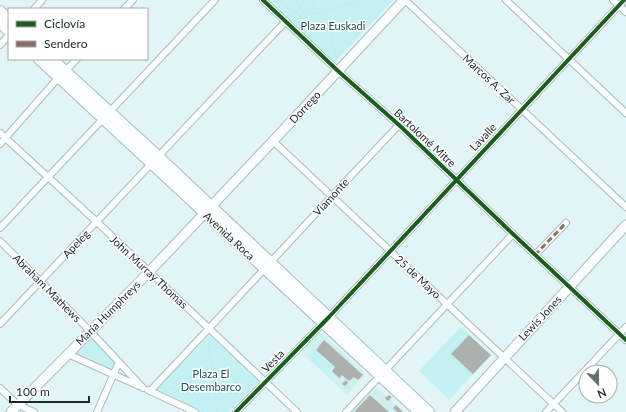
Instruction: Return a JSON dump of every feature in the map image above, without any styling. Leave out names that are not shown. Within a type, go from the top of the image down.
[{"type":"main road","name":"Dorrego","points":[[208,210],[404,0]]},
{"type":"main road","points":[[0,11],[8,18]]},
{"type":"main road","points":[[0,23],[8,30]]},
{"type":"main road","name":"Avenida Roca","points":[[41,60],[62,74],[155,160],[382,373],[419,412]]},
{"type":"main road","name":"Avenida Roca","points":[[53,60],[62,74]]},
{"type":"main road","name":"María Humphreys","points":[[11,412],[208,210]]},
{"type":"main road","name":"Lewis Jones","points":[[455,412],[626,225]]},
{"type":"main road","name":"Avenida Roca","points":[[382,373],[429,412]]},
{"type":"street","points":[[35,8],[42,0]]},
{"type":"street","points":[[125,8],[132,0]]},
{"type":"street","points":[[0,228],[215,0]]},
{"type":"street","name":"Bartolomé Mitre","points":[[263,0],[338,71],[399,125],[626,340]]},
{"type":"street","name":"Marcos A. Zar","points":[[404,0],[626,207]]},
{"type":"street","points":[[506,0],[626,113]]},
{"type":"street","points":[[613,0],[626,12]]},
{"type":"street","name":"Lavalle","points":[[326,320],[624,0]]},
{"type":"street","name":"Apeleg","points":[[0,324],[287,22]]},
{"type":"street","points":[[0,45],[8,37]]},
{"type":"street","points":[[0,144],[76,60]]},
{"type":"street","name":"Viamonte","points":[[150,391],[399,125]]},
{"type":"street","name":"John Murray Thomas","points":[[0,133],[97,222],[208,330],[297,412]]},
{"type":"street","name":"25 de Mayo","points":[[273,141],[562,412]]},
{"type":"street","points":[[535,255],[566,223]]},
{"type":"street","points":[[346,412],[513,234]]},
{"type":"street","name":"Abraham Mathews","points":[[0,241],[90,331],[144,388]]},
{"type":"street","name":"Vesta","points":[[236,412],[263,380],[326,320]]},
{"type":"street","points":[[546,412],[626,327]]},
{"type":"street","name":"Abraham Mathews","points":[[68,354],[195,412]]},
{"type":"street","points":[[97,412],[119,362]]},
{"type":"street","points":[[0,388],[18,405],[34,412]]},
{"type":"path","points":[[280,0],[299,15],[316,9],[312,0]]},
{"type":"path","points":[[292,0],[291,2],[293,4]]},
{"type":"path","points":[[287,22],[306,0]]},
{"type":"path","points":[[321,0],[325,10],[338,71]]},
{"type":"path","points":[[287,22],[325,10],[366,0]]},
{"type":"path","points":[[289,8],[293,4],[297,4],[306,12]]},
{"type":"path","points":[[350,4],[362,20],[375,31]]},
{"type":"path","points":[[208,330],[217,412]]},
{"type":"path","points":[[150,391],[167,386],[180,390],[184,389],[192,377],[196,375],[207,378],[214,387]]},
{"type":"path","points":[[214,387],[263,380]]},
{"type":"shaded area","points":[[319,331],[366,374],[347,395],[300,351]]},
{"type":"shaded area","points":[[373,388],[377,388],[404,412],[351,412]]},
{"type":"green space","name":"Plaza Euskadi","points":[[269,0],[393,0],[335,62]]},
{"type":"green space","points":[[461,327],[491,355],[449,400],[419,371]]},
{"type":"green space","points":[[89,335],[116,362],[112,370],[73,352]]},
{"type":"green space","name":"Plaza El Desembarco","points":[[210,335],[260,381],[228,412],[202,412],[155,390]]},
{"type":"green space","points":[[315,350],[333,367],[326,375],[308,357]]},
{"type":"building","points":[[469,335],[491,355],[473,374],[451,354]]},
{"type":"building","points":[[324,340],[363,375],[358,380],[354,377],[349,381],[342,375],[339,378],[332,371],[335,367],[316,350]]},
{"type":"building","points":[[346,380],[348,383],[345,386],[342,384]]},
{"type":"building","points":[[370,395],[389,412],[354,412]]},
{"type":"building","points":[[389,395],[392,397],[388,401],[385,398]]},
{"type":"building","points":[[396,405],[403,412],[397,412],[393,408]]},
{"type":"marked path","points":[[535,255],[566,223]]},
{"type":"cycle path","points":[[263,0],[338,71],[399,125],[626,340]]},
{"type":"cycle path","points":[[236,412],[329,317],[624,0]]}]
